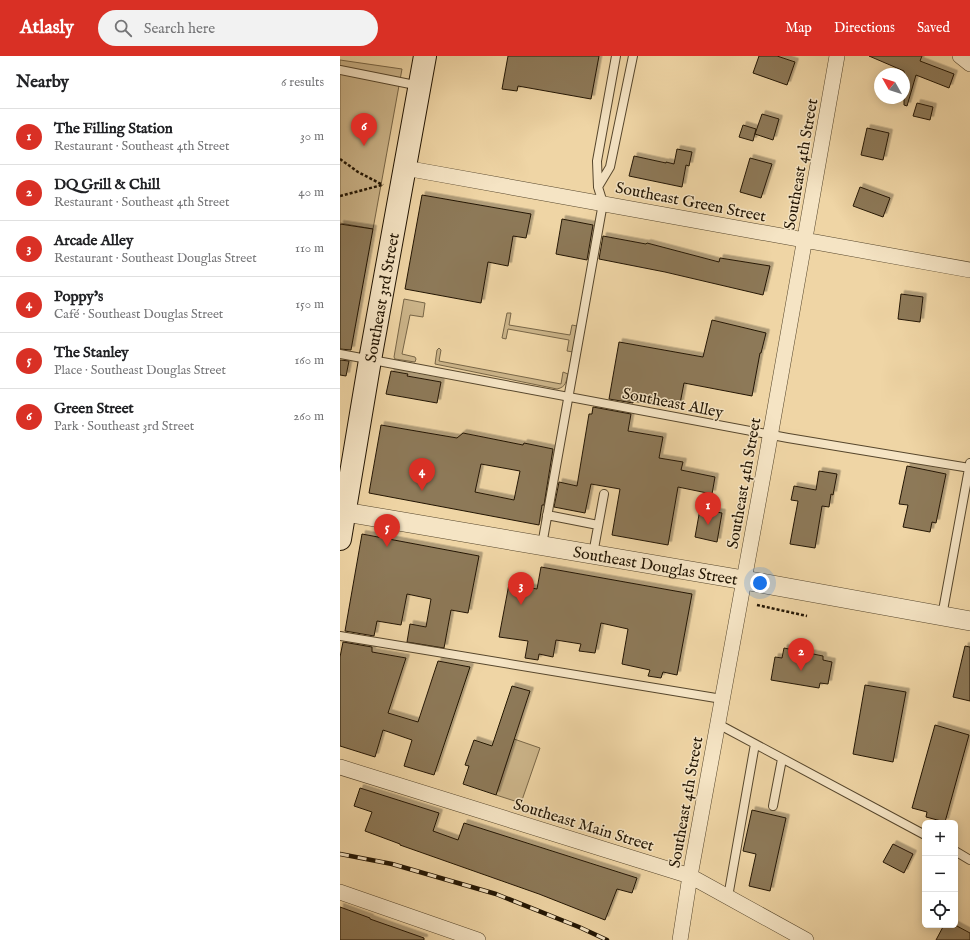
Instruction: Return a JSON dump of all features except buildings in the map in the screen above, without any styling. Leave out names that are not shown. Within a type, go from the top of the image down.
[{"type":"main road","name":"Southeast 3rd Street","points":[[340,539],[342,511],[425,56]]},
{"type":"street","name":"Southeast 4th Street","points":[[680,940],[690,876],[771,434],[837,56]]},
{"type":"street","points":[[960,56],[970,64]]},
{"type":"street","name":"Southeast Green Street","points":[[405,168],[970,270]]},
{"type":"street","name":"Southeast Douglas Street","points":[[342,511],[744,580],[970,621]]},
{"type":"street","name":"Southeast Main Street","points":[[340,768],[690,876],[806,940]]},
{"type":"street","points":[[340,892],[462,937],[478,940]]},
{"type":"lane","points":[[541,546],[603,203],[598,187],[597,161],[616,56]]},
{"type":"lane","points":[[598,187],[610,167],[633,56]]},
{"type":"lane","points":[[340,70],[420,86]]},
{"type":"lane","name":"Southeast Alley","points":[[340,354],[370,361],[569,396],[771,434],[970,466]]},
{"type":"lane","points":[[942,616],[970,466]]},
{"type":"lane","points":[[592,555],[604,494]]},
{"type":"lane","points":[[547,515],[598,525]]},
{"type":"lane","points":[[340,636],[722,699]]},
{"type":"lane","points":[[718,724],[922,833]]},
{"type":"lane","points":[[728,897],[755,744]]},
{"type":"lane","points":[[772,806],[782,759]]},
{"type":"lane","points":[[958,854],[970,860]]},
{"type":"path","points":[[340,159],[358,172],[383,185],[340,196]]},
{"type":"path","points":[[757,606],[807,616]]},
{"type":"shaded area","points":[[340,60],[402,69],[373,229],[340,223]]},
{"type":"shaded area","points":[[404,299],[425,303],[423,317],[410,315],[402,354],[415,357],[415,362],[395,359],[394,357]]},
{"type":"shaded area","points":[[507,313],[511,313],[509,325],[570,335],[572,325],[577,326],[573,352],[567,351],[569,340],[508,329],[506,339],[502,338]]},
{"type":"shaded area","points":[[439,348],[441,350],[439,361],[561,384],[563,372],[568,374],[564,385],[557,389],[435,364],[437,350]]},
{"type":"shaded area","points":[[514,739],[540,748],[521,803],[496,795]]},
{"type":"railway","points":[[340,854],[392,864],[496,894],[579,927],[607,940]]},
{"type":"place","name":"Green Street","points":[[364,146]]},
{"type":"place","name":"Poppy's","points":[[422,491]]},
{"type":"place","name":"The Filling Station","points":[[708,525]]},
{"type":"place","name":"The Stanley","points":[[387,547]]},
{"type":"place","name":"Arcade Alley","points":[[521,605]]},
{"type":"place","name":"DQ Grill & Chill","points":[[801,671]]}]
